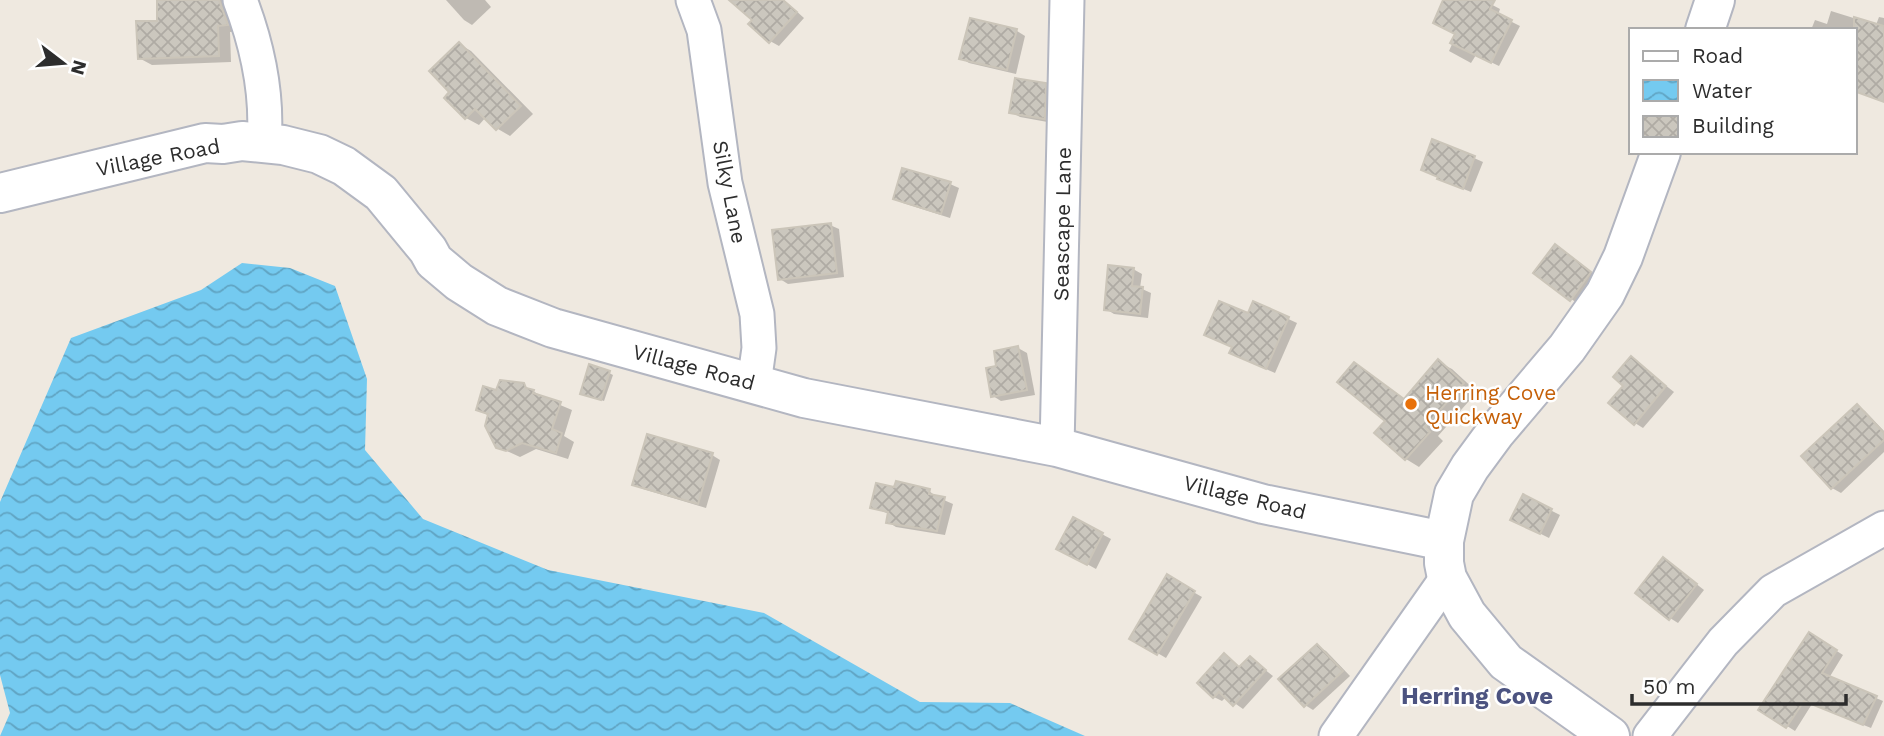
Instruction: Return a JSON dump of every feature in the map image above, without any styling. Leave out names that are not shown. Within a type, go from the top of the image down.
[{"type":"street","points":[[240,0],[252,32],[260,66],[265,121],[264,143]]},
{"type":"street","name":"Silky Lane","points":[[693,0],[704,30],[730,209],[757,314],[760,348],[754,384]]},
{"type":"street","name":"Seascape Lane","points":[[1057,447],[1068,0]]},
{"type":"street","points":[[1706,28],[1715,0]]},
{"type":"street","name":"Village Road","points":[[0,193],[187,147],[242,141],[301,148],[360,175],[394,207],[434,261],[459,282],[496,306],[553,328],[804,398],[1057,447],[1446,559]]},
{"type":"street","points":[[1336,736],[1446,559],[1454,494],[1495,433],[1567,348],[1605,294],[1623,257],[1660,154]]},
{"type":"street","points":[[1650,736],[1723,642],[1773,591],[1884,528]]},
{"type":"street","points":[[1446,559],[1467,615],[1507,662],[1610,736]]},
{"type":"water","points":[[242,263],[290,268],[335,286],[367,379],[365,450],[423,519],[548,570],[764,613],[920,702],[1010,703],[1085,736],[0,736],[10,713],[0,675],[0,502],[71,338],[201,290]]},
{"type":"building","points":[[157,0],[219,0],[228,25],[218,26],[219,56],[138,59],[136,21],[157,21]]},
{"type":"building","points":[[729,0],[783,0],[797,12],[769,43],[748,24],[752,20]]},
{"type":"building","points":[[1443,0],[1495,0],[1490,9],[1512,20],[1491,63],[1450,43],[1455,34],[1433,23]]},
{"type":"building","points":[[1854,17],[1884,26],[1884,102],[1856,92]]},
{"type":"building","points":[[970,18],[1017,29],[1007,70],[959,59]]},
{"type":"building","points":[[459,42],[521,106],[496,130],[475,109],[465,119],[444,98],[449,92],[429,71]]},
{"type":"building","points":[[1015,78],[1046,83],[1045,119],[1009,113]]},
{"type":"building","points":[[1432,139],[1475,156],[1463,189],[1421,170]]},
{"type":"building","points":[[902,168],[951,182],[941,214],[893,199]]},
{"type":"building","points":[[831,223],[837,273],[778,280],[772,230]]},
{"type":"building","points":[[1555,244],[1591,272],[1570,301],[1533,273]]},
{"type":"building","points":[[1108,265],[1134,268],[1132,286],[1143,287],[1140,314],[1104,310]]},
{"type":"building","points":[[1219,301],[1248,313],[1253,301],[1289,317],[1266,369],[1229,353],[1232,347],[1204,335]]},
{"type":"building","points":[[1018,346],[1027,390],[991,397],[986,368],[996,366],[994,351]]},
{"type":"building","points":[[1631,356],[1666,386],[1634,425],[1608,403],[1623,386],[1613,377]]},
{"type":"building","points":[[1438,359],[1464,383],[1425,427],[1430,432],[1405,460],[1374,433],[1385,421],[1337,382],[1354,362],[1404,399]]},
{"type":"building","points":[[589,364],[610,371],[601,400],[580,394]]},
{"type":"building","points":[[500,380],[524,383],[526,388],[534,390],[533,393],[561,402],[552,429],[562,433],[556,453],[522,443],[506,451],[496,448],[485,426],[488,414],[476,410],[483,386],[496,390]]},
{"type":"building","points":[[1857,404],[1884,433],[1884,440],[1831,489],[1801,456]]},
{"type":"building","points":[[647,434],[713,453],[698,504],[632,485]]},
{"type":"building","points":[[896,481],[930,489],[929,494],[945,497],[937,531],[886,523],[888,512],[870,508],[876,483],[894,487]]},
{"type":"building","points":[[1523,494],[1552,509],[1540,534],[1510,520]]},
{"type":"building","points":[[1073,517],[1103,533],[1087,565],[1056,549]]},
{"type":"building","points":[[1663,557],[1697,584],[1669,620],[1635,593]]},
{"type":"building","points":[[1167,574],[1195,591],[1157,655],[1129,639]]},
{"type":"building","points":[[1809,632],[1837,650],[1822,673],[1877,696],[1863,725],[1804,701],[1786,728],[1758,710]]},
{"type":"building","points":[[1317,644],[1343,671],[1304,707],[1278,679]]},
{"type":"building","points":[[1224,653],[1239,667],[1250,656],[1266,670],[1233,706],[1219,692],[1213,698],[1197,683]]},
{"type":"place","name":"Herring Cove Quickway","points":[[1411,404]]},
{"type":"district","name":"Herring Cove","points":[[1477,696]]}]
